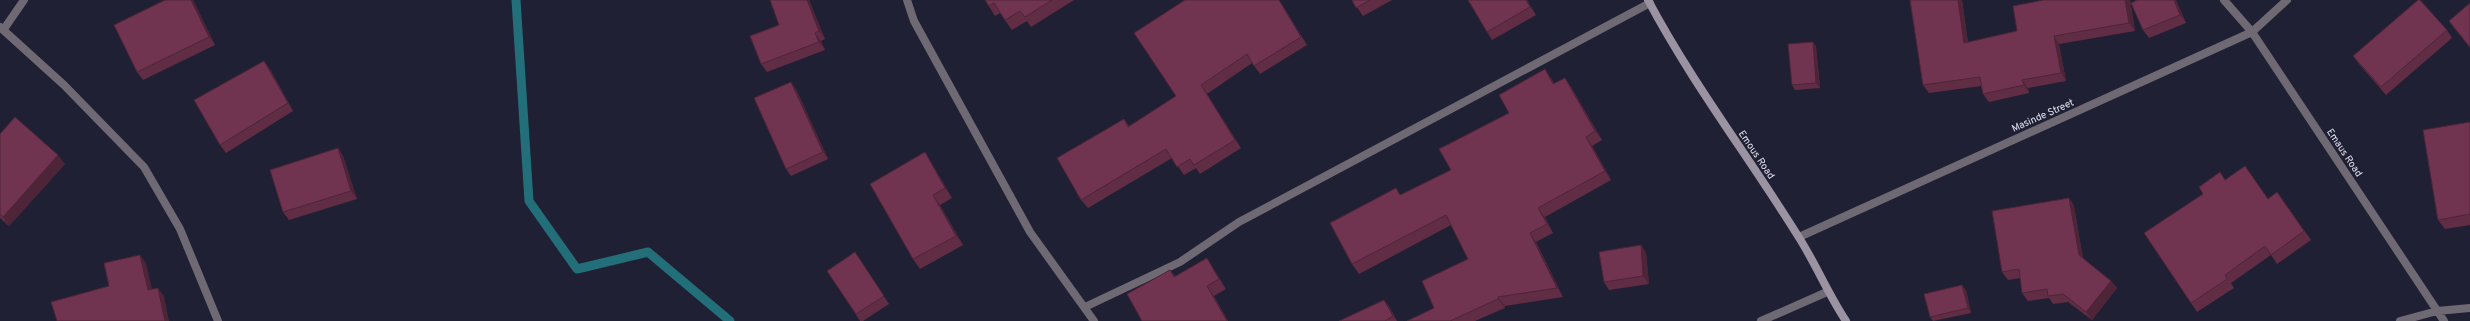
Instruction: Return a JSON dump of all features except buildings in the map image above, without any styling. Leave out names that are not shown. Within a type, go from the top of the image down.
[{"type":"street","points":[[24,0],[2,28],[64,85],[144,167],[180,229],[218,321]]},
{"type":"street","points":[[907,0],[914,21],[1030,232],[1094,321]]},
{"type":"street","name":"Emaus Road","points":[[2224,0],[2252,32],[2444,321]]},
{"type":"street","name":"Masinde Street","points":[[1799,237],[2252,32],[2287,0]]},
{"type":"street","points":[[1085,307],[1180,262],[1239,222],[1649,2]]},
{"type":"street","name":"Emous Road","points":[[1649,2],[1681,60],[1799,237],[1827,292],[1846,321]]},
{"type":"street","points":[[1761,321],[1827,292]]},
{"type":"street","points":[[2400,321],[2437,311],[2470,308]]},
{"type":"waterway","points":[[516,0],[529,201],[577,269],[648,252],[730,321]]}]
